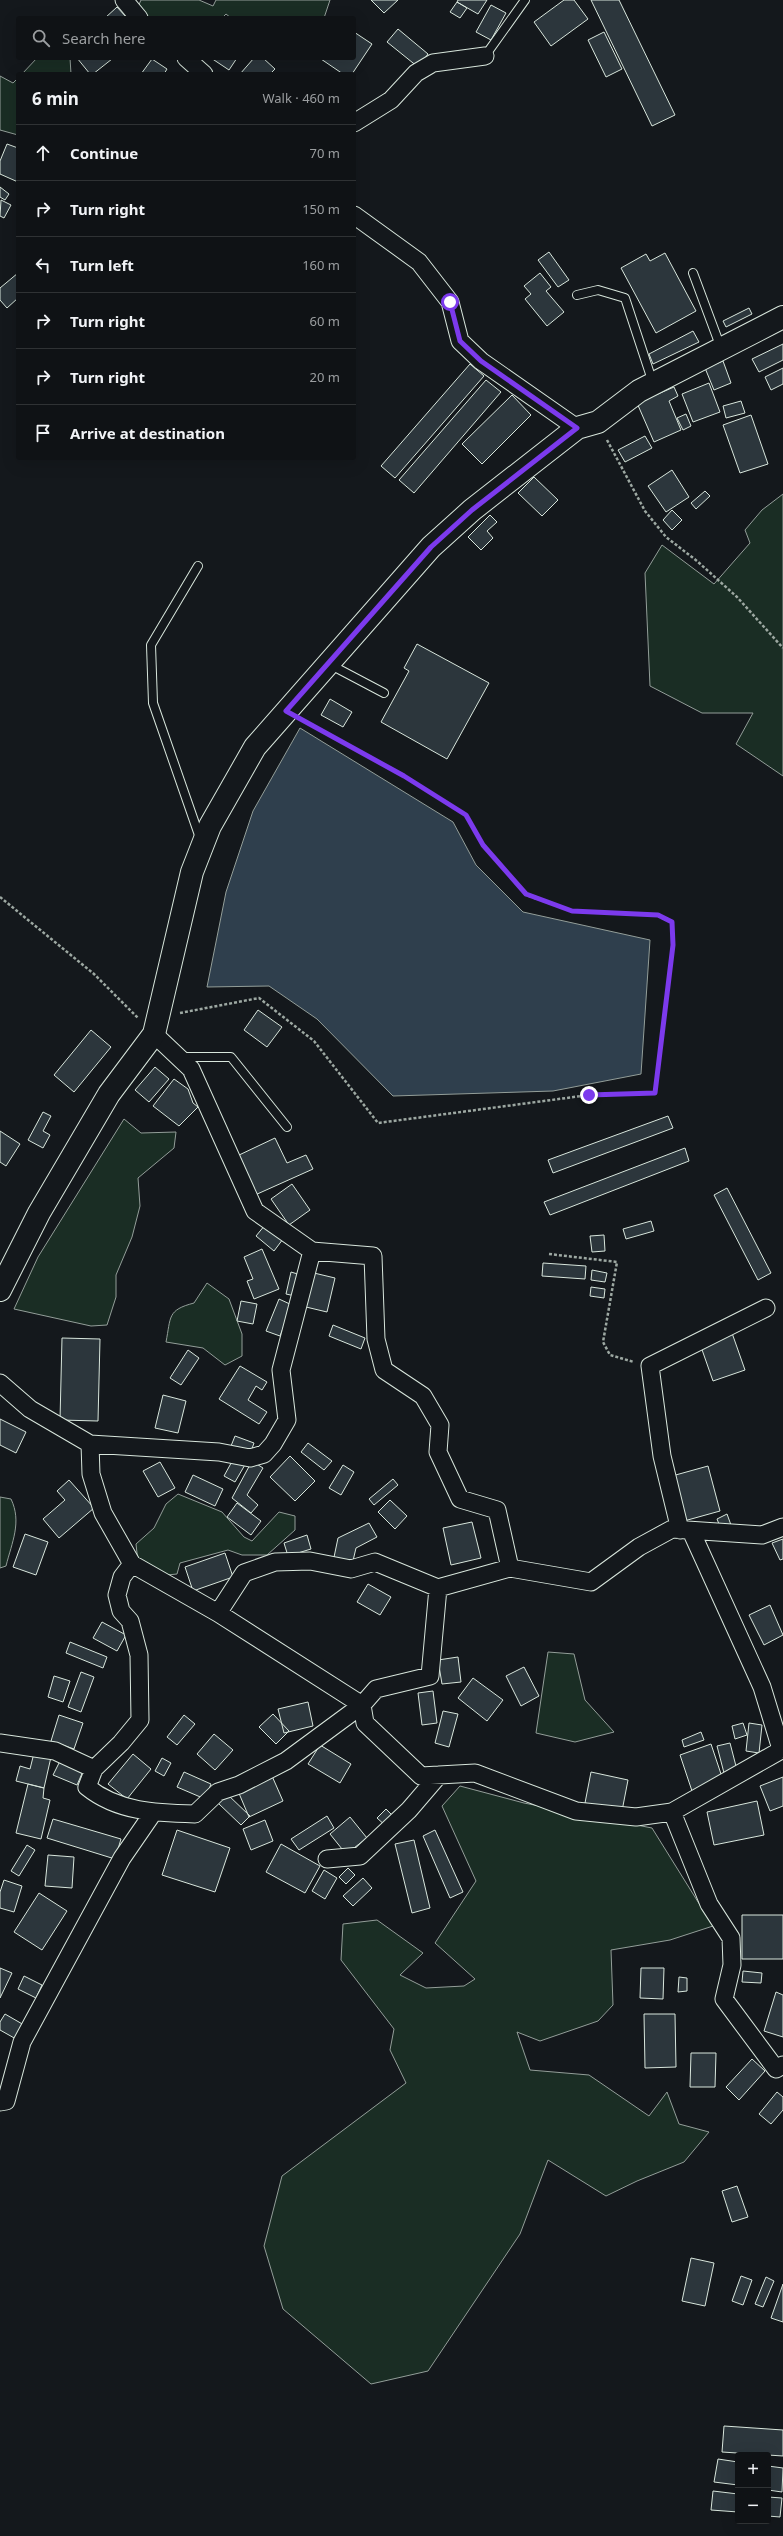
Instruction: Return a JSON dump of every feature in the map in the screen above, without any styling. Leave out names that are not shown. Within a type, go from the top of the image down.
[{"type":"street","points":[[124,0],[137,16]]},
{"type":"street","points":[[356,122],[391,100],[416,73],[434,63],[485,56]]},
{"type":"street","points":[[188,60],[202,72]]},
{"type":"street","points":[[356,217],[419,262],[450,302],[460,341],[481,361],[587,425]]},
{"type":"street","points":[[0,1290],[39,1213],[109,1094],[156,1026],[192,872],[210,826],[255,747],[431,547],[472,510],[587,425],[638,392],[783,317]]},
{"type":"street","points":[[156,1026],[178,1057],[191,1069],[255,1211],[312,1251],[373,1256],[376,1339],[384,1370],[423,1396],[440,1425],[438,1452],[460,1499],[497,1510],[510,1568]]},
{"type":"street","points":[[0,1383],[30,1409],[90,1444],[219,1452],[250,1458],[264,1454],[273,1444],[287,1420],[281,1370],[312,1251]]},
{"type":"street","points":[[90,1444],[91,1474],[103,1513],[132,1564],[218,1613],[362,1704],[365,1723],[421,1776],[475,1773],[576,1811],[636,1817],[672,1812],[782,1749],[762,1687],[686,1530],[662,1456],[650,1366],[766,1308]]},
{"type":"street","points":[[218,1613],[244,1573],[275,1562],[310,1561],[351,1570],[375,1562],[438,1588],[510,1568],[591,1582],[639,1547],[672,1529],[762,1535],[783,1527]]},
{"type":"street","points":[[132,1564],[122,1577],[117,1595],[121,1611],[130,1621],[139,1654],[140,1720],[121,1743],[94,1769],[87,1787],[103,1800],[153,1813],[195,1814],[218,1792],[239,1785],[286,1760],[362,1704],[376,1689],[430,1676],[438,1588]]},
{"type":"street","points":[[0,1743],[55,1751],[94,1769]]},
{"type":"street","points":[[327,1859],[360,1856],[409,1810],[439,1775]]},
{"type":"street","points":[[672,1812],[709,1904],[731,1938],[732,1965],[724,1999],[776,2069],[783,2065]]},
{"type":"street","points":[[0,2102],[6,2101],[22,2042],[122,1858],[153,1813]]},
{"type":"lane","points":[[485,56],[525,0]]},
{"type":"lane","points":[[693,273],[721,349]]},
{"type":"lane","points":[[577,295],[598,290],[625,298],[653,384]]},
{"type":"lane","points":[[198,566],[151,645],[153,703],[203,844]]},
{"type":"lane","points":[[328,664],[384,693]]},
{"type":"lane","points":[[178,1057],[231,1057],[287,1127]]},
{"type":"path","points":[[587,425],[645,511],[666,537],[697,561],[737,597],[783,648]]},
{"type":"path","points":[[0,897],[156,1026],[260,998],[314,1041],[378,1123],[589,1095],[655,1093],[673,945],[672,922],[658,915],[572,911],[526,894],[483,845],[466,815],[404,776],[286,711]]},
{"type":"path","points":[[549,1254],[617,1262],[603,1342],[610,1355],[650,1366]]},
{"type":"green space","points":[[141,0],[199,0],[213,6],[216,0],[330,0],[325,16],[228,16],[226,14],[224,16],[146,16],[137,9]]},
{"type":"green space","points":[[35,60],[70,60],[71,72],[24,72]]},
{"type":"green space","points":[[0,76],[13,83],[16,80],[16,134],[0,130]]},
{"type":"green space","points":[[783,494],[783,776],[736,744],[753,713],[702,713],[650,686],[645,573],[662,545],[714,584],[750,543],[745,530],[762,510]]},
{"type":"green space","points":[[124,1119],[141,1133],[176,1132],[174,1148],[138,1178],[140,1206],[132,1237],[116,1275],[116,1297],[107,1325],[91,1326],[14,1309],[38,1257]]},
{"type":"green space","points":[[207,1283],[229,1299],[242,1334],[242,1356],[225,1365],[203,1348],[166,1342],[172,1316],[179,1309],[194,1303]]},
{"type":"green space","points":[[178,1494],[222,1512],[244,1537],[252,1541],[279,1512],[295,1516],[295,1530],[267,1555],[242,1555],[228,1550],[180,1563],[177,1574],[167,1575],[138,1562],[136,1544],[154,1528],[166,1504]]},
{"type":"green space","points":[[0,1497],[11,1499],[16,1516],[16,1524],[6,1566],[0,1568]]},
{"type":"green space","points":[[548,1652],[574,1654],[585,1700],[614,1732],[575,1742],[536,1733]]},
{"type":"green space","points":[[460,1786],[524,1803],[652,1828],[713,1926],[670,1940],[611,1950],[613,2005],[598,2021],[540,2041],[517,2032],[530,2070],[589,2075],[649,2116],[667,2092],[679,2124],[709,2132],[684,2162],[637,2181],[606,2196],[548,2160],[520,2234],[428,2371],[371,2384],[283,2309],[264,2246],[282,2176],[406,2083],[390,2050],[394,2029],[341,1960],[343,1924],[377,1920],[423,1953],[400,1975],[426,1988],[464,1986],[475,1979],[435,1943],[476,1881],[442,1806]]},
{"type":"water","points":[[300,728],[453,822],[476,865],[523,912],[650,940],[641,1074],[553,1091],[393,1096],[317,1019],[269,986],[207,987],[226,892],[253,811]]},
{"type":"building","points":[[371,0],[398,0],[384,13]]},
{"type":"building","points":[[458,0],[487,0],[478,14],[457,2]]},
{"type":"building","points":[[564,0],[574,0],[588,19],[551,46],[534,22]]},
{"type":"building","points":[[591,0],[619,0],[675,115],[652,126]]},
{"type":"building","points":[[457,2],[467,8],[460,18],[450,12]]},
{"type":"building","points":[[491,5],[506,13],[491,40],[476,32]]},
{"type":"building","points":[[117,7],[125,16],[107,16]]},
{"type":"building","points":[[398,29],[428,54],[418,67],[387,42]]},
{"type":"building","points":[[604,32],[622,69],[606,77],[588,40]]},
{"type":"building","points":[[356,33],[372,44],[353,72],[340,72],[322,60],[356,60]]},
{"type":"building","points":[[79,60],[111,60],[96,72],[88,72]]},
{"type":"building","points":[[151,60],[167,69],[165,72],[142,72]]},
{"type":"building","points":[[214,60],[236,60],[229,70]]},
{"type":"building","points":[[252,60],[265,60],[275,69],[272,72],[242,72]]},
{"type":"building","points":[[7,144],[16,147],[16,181],[0,174],[0,161]]},
{"type":"building","points":[[0,187],[9,194],[5,200],[0,197]]},
{"type":"building","points":[[1,200],[11,205],[4,218],[0,216]]},
{"type":"building","points":[[549,252],[569,280],[558,287],[538,260]]},
{"type":"building","points":[[665,253],[696,311],[656,333],[621,268],[646,254],[650,261]]},
{"type":"building","points":[[540,273],[551,287],[546,291],[564,312],[547,326],[525,299],[531,294],[524,286]]},
{"type":"building","points":[[16,275],[16,300],[7,308],[0,300],[0,288]]},
{"type":"building","points":[[749,308],[752,314],[726,327],[723,321]]},
{"type":"building","points":[[693,331],[699,342],[653,364],[649,354]]},
{"type":"building","points":[[783,344],[783,360],[759,372],[752,359]]},
{"type":"building","points":[[723,361],[731,383],[714,390],[705,368]]},
{"type":"building","points":[[470,364],[484,376],[395,478],[381,466]]},
{"type":"building","points":[[783,368],[783,384],[771,390],[765,377]]},
{"type":"building","points":[[486,380],[501,392],[414,493],[399,480]]},
{"type":"building","points":[[709,383],[720,412],[693,422],[682,394]]},
{"type":"building","points":[[674,387],[678,396],[669,401],[681,430],[654,442],[637,403]]},
{"type":"building","points":[[512,395],[531,415],[482,464],[462,444]]},
{"type":"building","points":[[741,401],[745,413],[726,418],[723,406]]},
{"type":"building","points":[[686,414],[691,426],[683,430],[677,418]]},
{"type":"building","points":[[751,415],[768,464],[740,473],[723,425]]},
{"type":"building","points":[[645,436],[652,448],[625,462],[618,450]]},
{"type":"building","points":[[672,470],[689,497],[666,512],[648,486]]},
{"type":"building","points":[[534,477],[558,500],[542,516],[518,493]]},
{"type":"building","points":[[705,491],[710,496],[696,509],[691,503]]},
{"type":"building","points":[[672,510],[682,520],[672,530],[663,520]]},
{"type":"building","points":[[490,515],[497,522],[487,531],[493,538],[481,550],[468,537]]},
{"type":"building","points":[[417,644],[489,683],[447,759],[381,722],[409,671],[404,668]]},
{"type":"building","points":[[330,699],[352,712],[343,727],[321,715]]},
{"type":"building","points":[[258,1010],[282,1027],[267,1047],[244,1030]]},
{"type":"building","points":[[91,1030],[111,1047],[74,1092],[54,1075]]},
{"type":"building","points":[[155,1067],[169,1079],[149,1102],[135,1090]]},
{"type":"building","points":[[174,1079],[188,1089],[193,1103],[198,1107],[179,1126],[153,1106]]},
{"type":"building","points":[[43,1112],[51,1116],[43,1131],[50,1135],[43,1148],[28,1140]]},
{"type":"building","points":[[668,1116],[673,1128],[553,1173],[548,1160]]},
{"type":"building","points":[[0,1131],[20,1144],[6,1166],[0,1162]]},
{"type":"building","points":[[275,1138],[287,1163],[306,1155],[313,1169],[255,1195],[237,1156]]},
{"type":"building","points":[[685,1148],[689,1161],[550,1215],[544,1202]]},
{"type":"building","points":[[292,1184],[310,1210],[289,1225],[271,1199]]},
{"type":"building","points":[[727,1188],[771,1273],[758,1280],[714,1195]]},
{"type":"building","points":[[651,1221],[654,1231],[626,1239],[623,1229]]},
{"type":"building","points":[[265,1225],[283,1239],[274,1251],[256,1236]]},
{"type":"building","points":[[604,1235],[605,1251],[592,1252],[590,1236]]},
{"type":"building","points":[[262,1249],[279,1289],[254,1299],[247,1281],[253,1279],[244,1257]]},
{"type":"building","points":[[543,1263],[586,1266],[585,1279],[542,1276]]},
{"type":"building","points":[[592,1270],[607,1273],[605,1282],[591,1280]]},
{"type":"building","points":[[291,1272],[301,1275],[295,1296],[286,1294]]},
{"type":"building","points":[[314,1273],[335,1278],[327,1312],[306,1307]]},
{"type":"building","points":[[591,1287],[605,1289],[604,1298],[590,1296]]},
{"type":"building","points":[[279,1299],[292,1305],[280,1336],[266,1331]]},
{"type":"building","points":[[241,1301],[257,1304],[253,1324],[237,1321]]},
{"type":"building","points":[[333,1325],[365,1338],[361,1349],[329,1336]]},
{"type":"building","points":[[732,1333],[745,1370],[713,1381],[700,1344]]},
{"type":"building","points":[[62,1338],[100,1339],[98,1421],[60,1420]]},
{"type":"building","points":[[188,1350],[199,1358],[181,1385],[170,1378]]},
{"type":"building","points":[[240,1366],[267,1382],[262,1390],[256,1386],[248,1400],[267,1412],[259,1424],[219,1399]]},
{"type":"building","points":[[163,1395],[186,1401],[178,1433],[155,1428]]},
{"type":"building","points":[[0,1419],[26,1432],[16,1453],[0,1445]]},
{"type":"building","points":[[235,1436],[254,1443],[250,1454],[231,1446]]},
{"type":"building","points":[[308,1443],[332,1461],[324,1470],[301,1452]]},
{"type":"building","points":[[235,1456],[246,1463],[235,1482],[224,1476]]},
{"type":"building","points":[[290,1456],[315,1481],[295,1501],[270,1477]]},
{"type":"building","points":[[252,1461],[263,1468],[247,1495],[258,1505],[251,1513],[232,1498]]},
{"type":"building","points":[[160,1462],[175,1488],[158,1497],[143,1471]]},
{"type":"building","points":[[343,1465],[354,1472],[341,1495],[329,1488]]},
{"type":"building","points":[[708,1466],[720,1511],[684,1521],[672,1476]]},
{"type":"building","points":[[193,1475],[223,1489],[215,1506],[185,1492]]},
{"type":"building","points":[[393,1479],[398,1485],[374,1505],[369,1499]]},
{"type":"building","points":[[69,1480],[94,1508],[59,1538],[43,1519],[65,1500],[57,1491]]},
{"type":"building","points":[[390,1500],[407,1516],[395,1529],[378,1512]]},
{"type":"building","points":[[237,1503],[261,1521],[251,1535],[227,1517]]},
{"type":"building","points":[[727,1514],[731,1525],[721,1529],[717,1519]]},
{"type":"building","points":[[472,1522],[481,1558],[451,1565],[443,1528]]},
{"type":"building","points":[[369,1523],[377,1537],[356,1548],[352,1565],[333,1562],[338,1538]]},
{"type":"building","points":[[25,1534],[48,1542],[36,1575],[13,1567]]},
{"type":"building","points":[[307,1535],[311,1549],[288,1556],[284,1543]]},
{"type":"building","points":[[783,1539],[783,1559],[780,1560],[772,1543]]},
{"type":"building","points":[[225,1553],[233,1577],[193,1591],[185,1567]]},
{"type":"building","points":[[368,1584],[391,1597],[380,1615],[357,1602]]},
{"type":"building","points":[[770,1605],[783,1635],[764,1645],[749,1615]]},
{"type":"building","points":[[102,1622],[126,1635],[117,1651],[93,1638]]},
{"type":"building","points":[[70,1642],[107,1657],[103,1668],[66,1653]]},
{"type":"building","points":[[458,1657],[461,1682],[442,1684],[438,1660]]},
{"type":"building","points":[[524,1667],[539,1696],[521,1706],[506,1676]]},
{"type":"building","points":[[81,1672],[94,1677],[81,1712],[68,1707]]},
{"type":"building","points":[[54,1676],[70,1681],[63,1702],[48,1697]]},
{"type":"building","points":[[473,1678],[503,1700],[487,1721],[458,1698]]},
{"type":"building","points":[[433,1691],[437,1723],[422,1725],[418,1693]]},
{"type":"building","points":[[308,1702],[313,1726],[284,1733],[278,1709]]},
{"type":"building","points":[[443,1711],[458,1714],[449,1747],[435,1743]]},
{"type":"building","points":[[273,1714],[289,1731],[276,1744],[259,1727]]},
{"type":"building","points":[[59,1715],[83,1723],[74,1749],[51,1741]]},
{"type":"building","points":[[184,1715],[195,1724],[177,1745],[167,1737]]},
{"type":"building","points":[[743,1723],[747,1735],[735,1739],[732,1726]]},
{"type":"building","points":[[749,1723],[762,1725],[759,1753],[746,1751]]},
{"type":"building","points":[[701,1732],[704,1740],[684,1747],[682,1740]]},
{"type":"building","points":[[214,1734],[233,1750],[215,1770],[197,1754]]},
{"type":"building","points":[[730,1743],[737,1770],[724,1773],[717,1746]]},
{"type":"building","points":[[711,1744],[723,1780],[692,1791],[680,1755]]},
{"type":"building","points":[[320,1745],[351,1764],[340,1783],[308,1764]]},
{"type":"building","points":[[34,1753],[51,1757],[44,1788],[16,1781],[20,1766],[30,1769]]},
{"type":"building","points":[[133,1754],[151,1769],[127,1799],[108,1784]]},
{"type":"building","points":[[162,1758],[171,1763],[164,1776],[155,1771]]},
{"type":"building","points":[[61,1759],[84,1769],[77,1785],[53,1775]]},
{"type":"building","points":[[184,1772],[211,1784],[205,1799],[177,1787]]},
{"type":"building","points":[[591,1772],[628,1780],[622,1811],[585,1803]]},
{"type":"building","points":[[272,1776],[283,1801],[249,1817],[238,1791]]},
{"type":"building","points":[[783,1777],[783,1806],[770,1811],[760,1786]]},
{"type":"building","points":[[28,1784],[44,1788],[43,1798],[50,1800],[41,1839],[16,1833]]},
{"type":"building","points":[[227,1794],[250,1816],[241,1825],[218,1803]]},
{"type":"building","points":[[757,1801],[764,1835],[714,1845],[707,1812]]},
{"type":"building","points":[[386,1809],[394,1817],[386,1826],[377,1818]]},
{"type":"building","points":[[327,1816],[334,1828],[299,1850],[291,1839]]},
{"type":"building","points":[[350,1817],[367,1838],[346,1854],[330,1834]]},
{"type":"building","points":[[53,1819],[121,1839],[115,1859],[47,1838]]},
{"type":"building","points":[[265,1820],[273,1841],[251,1850],[243,1829]]},
{"type":"building","points":[[177,1830],[230,1848],[215,1892],[162,1875]]},
{"type":"building","points":[[435,1830],[463,1892],[450,1898],[423,1836]]},
{"type":"building","points":[[414,1840],[430,1908],[412,1913],[395,1844]]},
{"type":"building","points":[[281,1844],[320,1866],[305,1893],[266,1872]]},
{"type":"building","points":[[27,1845],[35,1850],[19,1876],[11,1871]]},
{"type":"building","points":[[48,1855],[74,1857],[72,1888],[45,1886]]},
{"type":"building","points":[[348,1868],[355,1875],[346,1884],[339,1877]]},
{"type":"building","points":[[324,1870],[337,1878],[325,1899],[312,1891]]},
{"type":"building","points":[[363,1878],[372,1888],[353,1906],[343,1896]]},
{"type":"building","points":[[4,1880],[22,1886],[14,1912],[0,1908],[0,1892]]},
{"type":"building","points":[[39,1893],[67,1911],[42,1950],[14,1932]]},
{"type":"building","points":[[742,1915],[783,1915],[783,1959],[742,1959]]},
{"type":"building","points":[[0,1968],[12,1973],[0,1998]]},
{"type":"building","points":[[641,1968],[664,1968],[663,1999],[640,1998]]},
{"type":"building","points":[[743,1971],[762,1973],[761,1983],[742,1982]]},
{"type":"building","points":[[24,1976],[42,1985],[36,1998],[18,1989]]},
{"type":"building","points":[[679,1977],[687,1978],[687,1991],[678,1992]]},
{"type":"building","points":[[776,1992],[783,1995],[783,2037],[764,2031]]},
{"type":"building","points":[[5,2014],[24,2025],[16,2039],[0,2030],[0,2022]]},
{"type":"building","points":[[644,2014],[675,2014],[676,2067],[645,2068]]},
{"type":"building","points":[[691,2053],[716,2053],[715,2087],[690,2087]]},
{"type":"building","points":[[752,2059],[765,2071],[739,2100],[726,2087]]},
{"type":"building","points":[[777,2092],[783,2097],[783,2110],[771,2124],[759,2114]]},
{"type":"building","points":[[737,2186],[748,2217],[732,2222],[722,2191]]},
{"type":"building","points":[[691,2258],[714,2263],[705,2306],[682,2301]]},
{"type":"building","points":[[741,2276],[752,2280],[743,2305],[732,2301]]},
{"type":"building","points":[[766,2277],[774,2281],[763,2307],[755,2304]]},
{"type":"building","points":[[783,2284],[783,2322],[771,2318]]},
{"type":"building","points":[[724,2426],[783,2430],[783,2456],[771,2455],[771,2452],[722,2452]]},
{"type":"building","points":[[718,2459],[735,2462],[735,2485],[714,2482]]},
{"type":"building","points":[[771,2466],[783,2468],[782,2492],[771,2490]]},
{"type":"building","points":[[713,2491],[735,2494],[735,2512],[711,2510]]},
{"type":"building","points":[[771,2497],[782,2498],[780,2517],[771,2516]]},
{"type":"route","points":[[450,302],[460,341],[481,361],[577,428],[472,510],[431,547],[286,711],[404,776],[466,815],[483,845],[526,894],[572,911],[658,915],[672,922],[673,945],[655,1093],[589,1095]]}]
